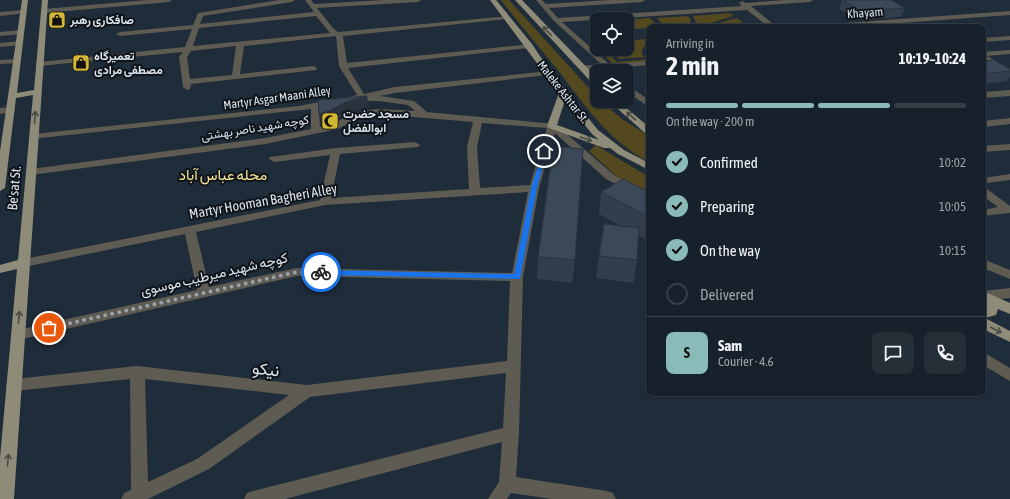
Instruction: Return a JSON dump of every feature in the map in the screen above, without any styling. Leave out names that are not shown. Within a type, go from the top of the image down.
[{"type":"main road","name":"Be'sat St.","points":[[5,499],[39,64],[36,9],[25,0]]},
{"type":"main road","name":"Maleke Ashtar St.","points":[[494,0],[529,46],[547,73],[595,132],[621,152],[646,165]]},
{"type":"main road","name":"Maleke Ashtar St.","points":[[518,0],[590,76]]},
{"type":"main road","name":"Be'sat St.","points":[[0,187],[3,144],[10,110],[21,32],[36,9]]},
{"type":"main road","points":[[12,96],[37,92]]},
{"type":"main road","points":[[563,92],[552,126],[621,152]]},
{"type":"main road","points":[[622,108],[646,129]]},
{"type":"main road","points":[[0,269],[24,263]]},
{"type":"main road","points":[[986,297],[1010,309]]},
{"type":"main road","points":[[986,301],[992,310],[991,312],[986,313]]},
{"type":"main road","points":[[986,325],[1010,337]]},
{"type":"street","points":[[0,14],[36,9],[169,0]]},
{"type":"street","points":[[292,0],[200,14],[195,26],[189,50],[184,57],[187,84],[236,76],[313,68]]},
{"type":"street","points":[[310,3],[418,0]]},
{"type":"street","points":[[541,3],[640,0]]},
{"type":"street","points":[[556,20],[810,0]]},
{"type":"street","points":[[310,3],[330,30],[339,35]]},
{"type":"street","points":[[541,3],[556,20],[605,64]]},
{"type":"street","points":[[744,4],[769,24]]},
{"type":"street","points":[[905,13],[924,24]]},
{"type":"street","name":"Khayam","points":[[860,24],[1010,13]]},
{"type":"street","points":[[120,34],[318,14]]},
{"type":"street","points":[[39,64],[507,17]]},
{"type":"street","points":[[0,34],[21,32]]},
{"type":"street","points":[[339,35],[343,66],[362,97],[411,103],[424,116]]},
{"type":"street","points":[[986,40],[1010,38]]},
{"type":"street","points":[[0,45],[19,43]]},
{"type":"street","points":[[236,76],[240,44]]},
{"type":"street","points":[[343,66],[529,46]]},
{"type":"street","points":[[986,56],[1010,52]]},
{"type":"street","points":[[986,58],[1009,71]]},
{"type":"street","points":[[0,62],[17,61]]},
{"type":"street","points":[[634,65],[646,63]]},
{"type":"street","points":[[583,68],[590,68]]},
{"type":"street","name":"Martyr Asgar Maani Alley","points":[[34,137],[299,109],[395,90],[547,73]]},
{"type":"street","points":[[634,93],[646,102]]},
{"type":"street","points":[[986,95],[1010,93]]},
{"type":"street","points":[[315,106],[316,131]]},
{"type":"street","points":[[0,111],[10,110]]},
{"type":"street","name":"کوچه شهید ناصر بهشتی","points":[[31,172],[265,141],[335,127],[353,118],[378,111],[552,126]]},
{"type":"street","points":[[475,192],[472,147],[478,120]]},
{"type":"street","points":[[986,124],[1010,121]]},
{"type":"street","points":[[497,499],[507,484],[511,433],[517,277],[534,188],[552,126],[610,177],[646,198]]},
{"type":"street","points":[[274,159],[336,151],[415,145]]},
{"type":"street","points":[[986,149],[1010,147]]},
{"type":"street","points":[[325,202],[336,151]]},
{"type":"street","points":[[987,180],[1010,177]]},
{"type":"street","name":"Martyr Hooman Bagheri Alley","points":[[24,263],[325,202],[534,188]]},
{"type":"street","points":[[986,193],[1009,209]]},
{"type":"street","points":[[986,212],[1009,209]]},
{"type":"street","points":[[190,230],[204,293]]},
{"type":"street","points":[[986,264],[1010,275]]},
{"type":"street","name":"کوچه شهید میرطیب موسوی","points":[[18,335],[297,272],[517,277]]},
{"type":"street","points":[[986,296],[1010,293]]},
{"type":"street","points":[[986,360],[1010,375]]},
{"type":"street","name":"نیکو","points":[[14,385],[137,372],[307,391],[514,366]]},
{"type":"street","points":[[137,372],[135,496],[203,464],[307,391]]},
{"type":"street","points":[[253,499],[511,433]]},
{"type":"street","points":[[507,484],[607,499]]},
{"type":"shaded area","points":[[501,0],[509,0],[590,89],[590,108],[609,108],[622,119],[646,134],[646,160],[621,144],[587,108]]},
{"type":"shaded area","points":[[731,13],[733,16],[710,24],[696,24],[693,16]]},
{"type":"shaded area","points":[[688,16],[691,20],[688,24],[662,24],[657,18]]},
{"type":"shaded area","points":[[650,18],[656,24],[646,24],[646,28],[634,28],[634,19]]},
{"type":"shaded area","points":[[737,18],[744,24],[718,24]]},
{"type":"shaded area","points":[[646,39],[646,45],[642,49],[642,54],[645,57],[619,59],[616,56],[634,56],[635,40]]},
{"type":"shaded area","points":[[604,56],[611,56],[617,62],[646,59],[646,61],[613,64]]},
{"type":"shaded area","points":[[596,145],[646,175],[646,194],[616,176],[589,151]]},
{"type":"building","points":[[843,0],[891,0],[905,8],[861,11]]},
{"type":"building","points":[[994,60],[1010,69],[1010,71],[986,74],[986,61]]},
{"type":"building","points":[[367,96],[346,102],[329,111],[319,114],[318,100]]},
{"type":"building","points":[[553,146],[583,149],[575,260],[538,257]]},
{"type":"building","points":[[623,179],[646,190],[646,215],[601,192]]},
{"type":"building","points":[[604,224],[639,228],[637,260],[599,256]]},
{"type":"way so far","points":[[49,328],[297,272],[321,272]]},
{"type":"place","name":"صافکاری رهبر","points":[[57,20]]},
{"type":"place","name":"تعمیرگاه مصطفی مرادی","points":[[81,63]]},
{"type":"place","name":"مسجد حضرت ابوالفضل","points":[[330,121]]},
{"type":"district","name":"محله عباس آباد","points":[[223,175]]},
{"type":"route","points":[[321,272],[517,277],[534,188],[544,151]]}]
